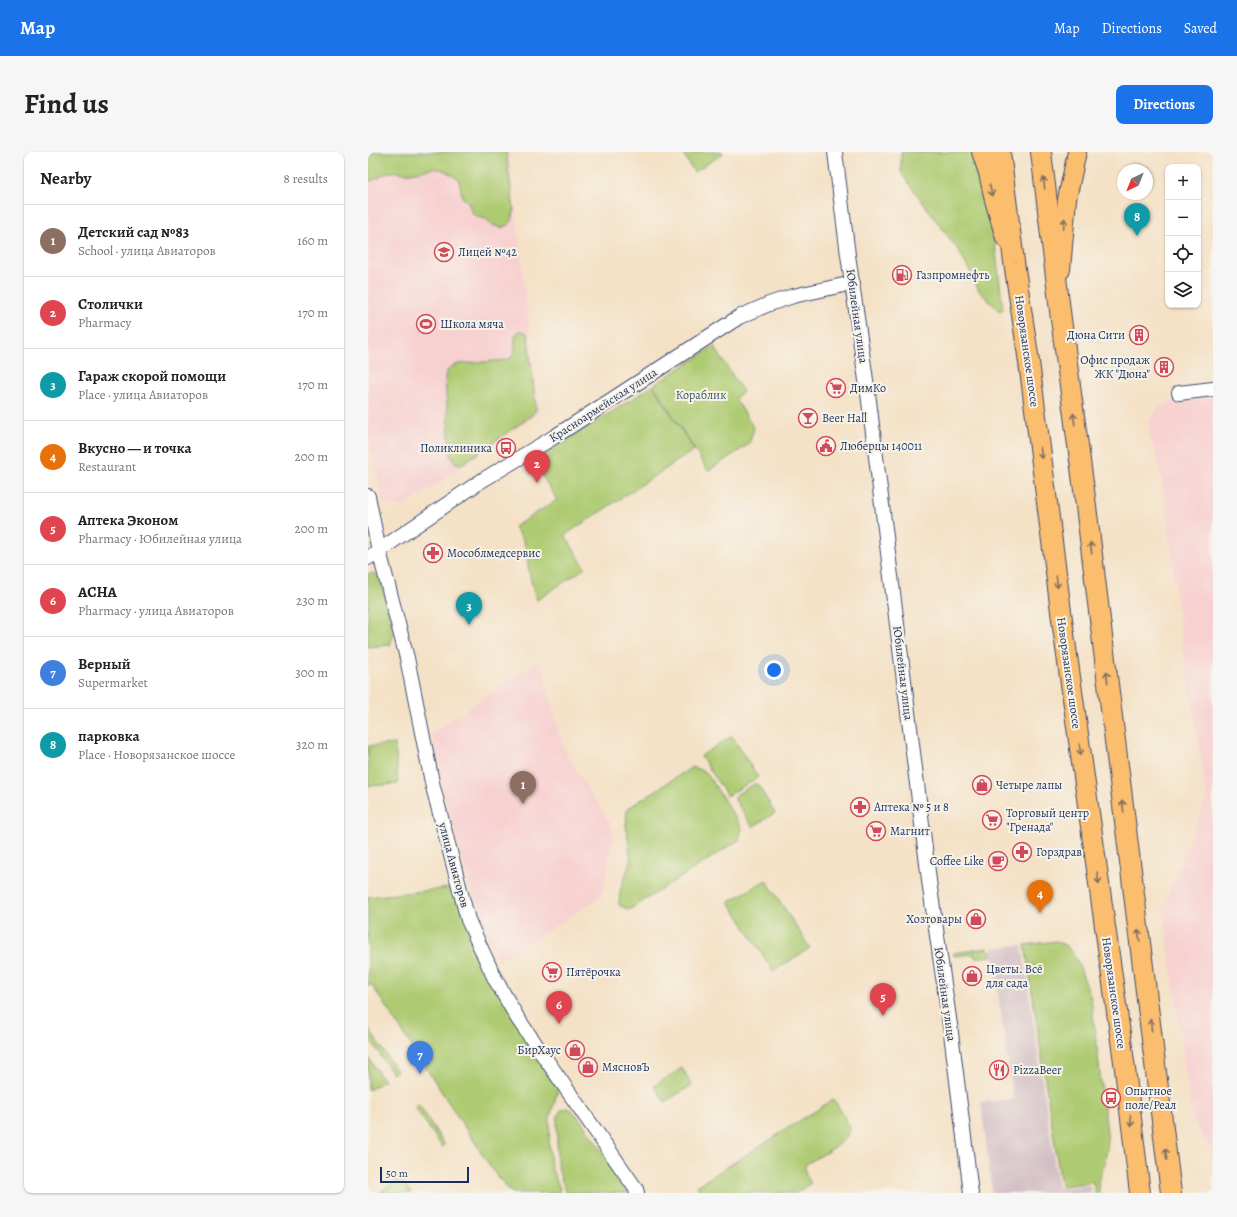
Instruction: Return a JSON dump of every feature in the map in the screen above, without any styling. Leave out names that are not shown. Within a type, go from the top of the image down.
[{"type":"highway","name":"Новорязанское шоссе","points":[[1000,152],[1063,628],[1125,1068],[1140,1193]]},
{"type":"highway","points":[[1041,152],[1171,1193]]},
{"type":"main road","points":[[981,152],[988,173],[994,200],[1014,262]]},
{"type":"main road","points":[[1061,319],[1060,277],[1064,225],[1067,199],[1077,152]]},
{"type":"street","name":"Юбилейная улица","points":[[835,152],[869,401],[930,888],[950,1025],[971,1193]]},
{"type":"street","name":"Красноармейская улица","points":[[374,555],[481,481],[554,437],[739,317],[792,296],[853,283]]},
{"type":"street","points":[[1178,394],[1213,389]]},
{"type":"street","name":"улица Авиаторов","points":[[368,496],[374,555],[408,658],[433,788],[468,920],[495,979],[518,1018],[636,1189],[637,1193]]},
{"type":"shaded area","name":"Лицей №42","points":[[368,152],[509,152],[539,413],[403,507],[384,504],[368,434]]},
{"type":"shaded area","points":[[1213,397],[1213,1154],[1192,1118],[1163,906],[1207,798],[1180,628],[1165,495],[1149,428],[1151,419],[1157,410],[1163,405],[1171,402]]},
{"type":"shaded area","points":[[537,661],[544,673],[558,730],[567,755],[609,821],[613,830],[613,839],[602,896],[499,962],[478,915],[442,785],[431,734]]},
{"type":"shaded area","points":[[1022,945],[1058,1188],[1090,1185],[1091,1193],[992,1193],[981,1102],[1013,1099],[992,948]]},
{"type":"green space","points":[[368,152],[506,152],[514,211],[512,221],[508,225],[501,228],[472,213],[468,202],[462,197],[459,180],[446,171],[440,169],[408,173],[391,172],[368,181]]},
{"type":"green space","points":[[682,152],[722,152],[723,154],[694,172]]},
{"type":"green space","points":[[901,152],[975,152],[991,213],[1003,309],[1001,311],[998,310],[979,291],[959,251],[906,180],[901,172]]},
{"type":"green space","points":[[519,331],[525,332],[528,336],[536,410],[531,416],[462,464],[455,463],[450,454],[445,377],[447,372],[451,367],[458,364],[507,360],[514,353],[515,338]]},
{"type":"green space","name":"Кораблик","points":[[714,346],[743,392],[735,398],[754,428],[749,444],[708,471],[654,385]]},
{"type":"green space","points":[[653,386],[694,450],[565,535],[585,568],[537,600],[531,581],[527,552],[523,540],[514,527],[557,500],[533,461]]},
{"type":"green space","points":[[368,573],[376,574],[381,583],[394,633],[390,645],[368,647]]},
{"type":"green space","points":[[732,736],[758,777],[727,796],[701,756]]},
{"type":"green space","points":[[395,744],[398,784],[368,786],[368,746]]},
{"type":"green space","points":[[692,767],[706,772],[742,828],[739,840],[629,910],[619,905],[620,891],[631,860],[626,826],[627,809]]},
{"type":"green space","points":[[754,784],[758,785],[775,813],[752,826],[735,800],[735,797]]},
{"type":"green space","points":[[766,880],[810,948],[773,971],[729,902]]},
{"type":"green space","points":[[459,887],[468,920],[561,1080],[550,1117],[549,1143],[551,1168],[560,1188],[559,1193],[512,1193],[496,1175],[371,984],[368,986],[368,897]]},
{"type":"green space","points":[[1056,941],[1065,945],[1072,952],[1078,963],[1091,998],[1108,1141],[1105,1163],[1098,1181],[1099,1193],[1095,1193],[1093,1182],[1061,1186],[1025,945]]},
{"type":"green space","points":[[987,948],[991,951],[991,956],[975,958],[974,954],[953,955],[954,953]]},
{"type":"green space","points":[[368,1028],[397,1071],[393,1074],[368,1036]]},
{"type":"green space","points":[[368,1057],[384,1081],[369,1090],[368,1089]]},
{"type":"green space","points":[[682,1068],[692,1085],[665,1102],[654,1086]]},
{"type":"green space","points":[[834,1099],[850,1127],[849,1132],[840,1143],[806,1164],[805,1172],[811,1183],[796,1193],[702,1193],[697,1186]]},
{"type":"green space","points":[[419,1105],[445,1145],[442,1147],[415,1107]]},
{"type":"green space","points":[[566,1108],[572,1110],[580,1119],[629,1193],[567,1193],[561,1179],[557,1162],[557,1118],[561,1110]]},
{"type":"green space","points":[[400,1178],[411,1193],[379,1193]]},
{"type":"place","name":"парковка","points":[[1137,236]]},
{"type":"place","name":"Лицей №42","points":[[444,252]]},
{"type":"place","name":"Газпромнефть","points":[[902,275]]},
{"type":"place","name":"Школа мяча","points":[[426,324]]},
{"type":"place","name":"Дюна Сити","points":[[1139,335]]},
{"type":"place","name":"Офис продаж ЖК \"Дюна\"","points":[[1164,367]]},
{"type":"place","name":"ДимКо","points":[[836,388]]},
{"type":"place","name":"Beer Hall","points":[[808,418]]},
{"type":"place","name":"Люберцы 140011","points":[[826,446]]},
{"type":"place","name":"Поликлиника","points":[[506,448]]},
{"type":"place","name":"Столички","points":[[537,483]]},
{"type":"place","name":"Мособлмедсервис","points":[[433,553]]},
{"type":"place","name":"Гараж скорой помощи","points":[[469,625]]},
{"type":"place","name":"Четыре лапы","points":[[982,785]]},
{"type":"place","name":"Детский сад №83","points":[[523,804]]},
{"type":"place","name":"Аптека № 5 и 8","points":[[860,807]]},
{"type":"place","name":"Торговый центр \"Гренада\"","points":[[992,820]]},
{"type":"place","name":"Магнит","points":[[876,831]]},
{"type":"place","name":"Горздрав","points":[[1022,852]]},
{"type":"place","name":"Coffee Like","points":[[998,861]]},
{"type":"place","name":"Вкусно — и точка","points":[[1040,913]]},
{"type":"place","name":"Хозтовары","points":[[976,919]]},
{"type":"place","name":"Пятёрочка","points":[[552,972]]},
{"type":"place","name":"Цветы. Всё для сада","points":[[972,976]]},
{"type":"place","name":"Аптека Эконом","points":[[883,1016]]},
{"type":"place","name":"АСНА","points":[[559,1024]]},
{"type":"place","name":"БирХаус","points":[[575,1050]]},
{"type":"place","name":"МясновЪ","points":[[588,1067]]},
{"type":"place","name":"PizzaBeer","points":[[999,1070]]},
{"type":"place","name":"Верный","points":[[420,1074]]},
{"type":"place","name":"Опытное поле/Реал","points":[[1111,1098]]}]
